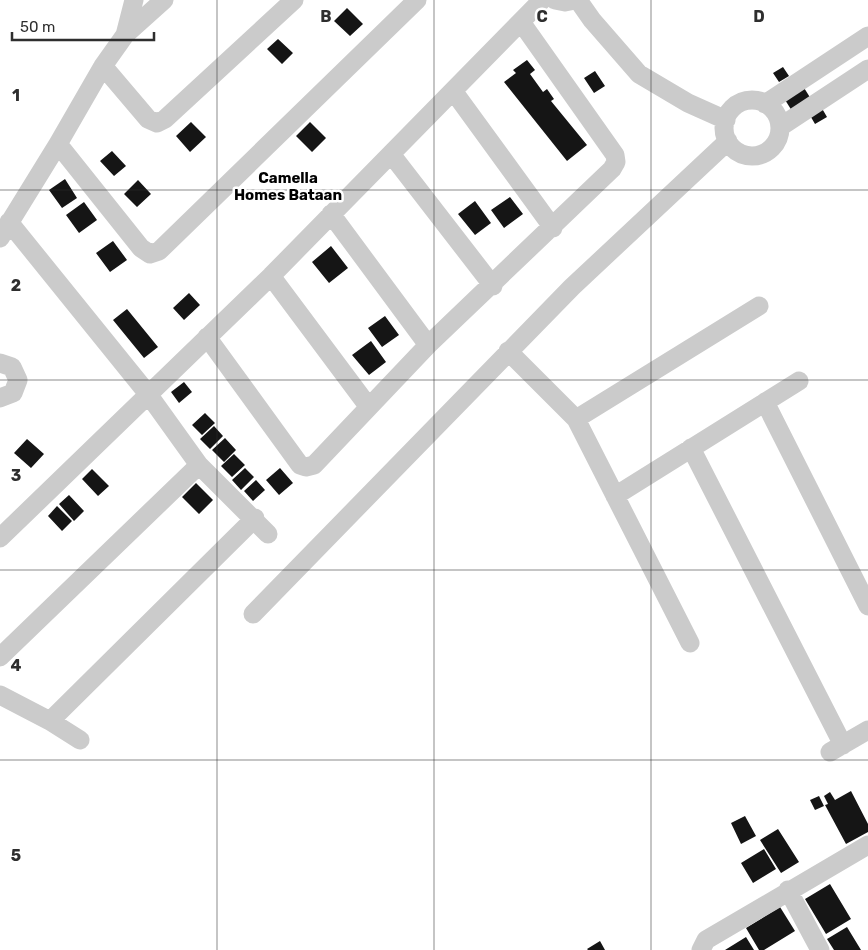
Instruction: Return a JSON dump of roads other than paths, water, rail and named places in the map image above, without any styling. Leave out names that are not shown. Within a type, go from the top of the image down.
[{"type":"street","points":[[125,35],[134,0]]},
{"type":"street","points":[[164,0],[125,35],[103,66],[5,230],[148,394],[199,465],[255,518],[268,534]]},
{"type":"street","points":[[103,66],[148,119],[156,123],[164,119],[294,0]]},
{"type":"street","points":[[58,144],[141,248],[150,254],[159,251],[417,0]]},
{"type":"street","points":[[0,538],[271,276],[454,92],[542,0]]},
{"type":"street","points":[[555,0],[565,2],[577,0],[639,74],[688,103],[726,120]]},
{"type":"street","points":[[207,337],[300,465],[306,467],[314,465],[428,345],[493,286],[612,169],[616,162],[615,155],[521,22]]},
{"type":"street","points":[[765,104],[868,36]]},
{"type":"street","points":[[780,127],[868,69]]},
{"type":"street","points":[[454,92],[553,228]]},
{"type":"street","points":[[754,101],[765,104],[777,116],[780,127],[776,141],[763,154],[745,155],[737,152],[728,141],[724,129],[730,112],[745,102],[754,101]]},
{"type":"street","points":[[253,614],[572,287],[728,141]]},
{"type":"street","points":[[391,154],[493,286]]},
{"type":"street","points":[[331,214],[428,345]]},
{"type":"street","points":[[271,276],[368,406]]},
{"type":"street","points":[[576,419],[759,306]]},
{"type":"street","points":[[508,351],[576,419],[690,643]]},
{"type":"street","points":[[0,363],[12,367],[18,380],[13,393],[0,398]]},
{"type":"street","points":[[615,496],[799,381]]},
{"type":"street","points":[[765,402],[868,606]]},
{"type":"street","points":[[691,448],[837,748],[868,730]]},
{"type":"street","points":[[0,657],[199,465]]},
{"type":"street","points":[[50,721],[255,518]]},
{"type":"street","points":[[0,695],[50,721],[80,740]]},
{"type":"street","points":[[701,950],[706,940],[788,890],[868,845]]},
{"type":"street","points":[[788,890],[820,950]]},
{"type":"district","name":"Camella Homes Bataan","points":[[288,186]]}]
